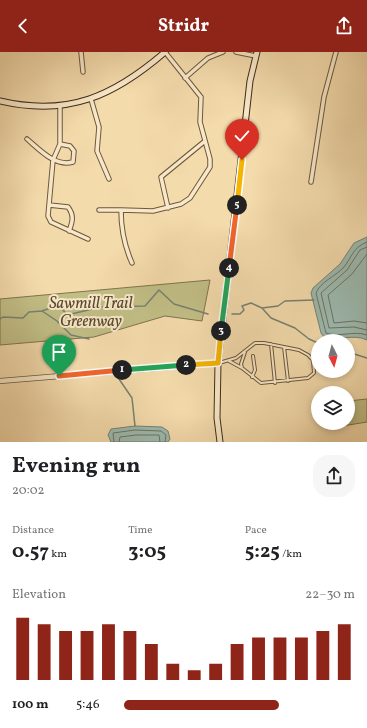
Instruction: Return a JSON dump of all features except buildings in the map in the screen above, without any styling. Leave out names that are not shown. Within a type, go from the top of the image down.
[{"type":"main road","points":[[0,101],[27,106],[60,105],[91,99],[124,84],[165,52]]},
{"type":"main road","points":[[220,442],[217,418],[218,363],[250,81],[257,54]]},
{"type":"street","points":[[81,52],[83,72]]},
{"type":"street","points":[[99,210],[153,211],[181,204],[190,198],[208,173],[210,159],[200,122],[201,98],[165,52]]},
{"type":"street","points":[[185,78],[208,58],[223,52]]},
{"type":"street","points":[[236,52],[257,54]]},
{"type":"street","points":[[311,182],[324,98],[336,52]]},
{"type":"street","points":[[91,99],[99,127],[97,150],[109,179]]},
{"type":"street","points":[[60,105],[60,144],[53,160],[48,216],[51,222],[88,239]]},
{"type":"street","points":[[27,140],[53,160],[66,164],[73,162],[74,151],[70,146],[60,144]]},
{"type":"street","points":[[168,208],[161,178],[205,141]]},
{"type":"street","points":[[49,205],[68,207],[72,213],[73,221],[69,231]]},
{"type":"street","points":[[121,210],[121,232],[125,248],[132,263]]},
{"type":"street","points":[[0,382],[218,363]]},
{"type":"lane","points":[[218,363],[229,361],[255,343],[284,346],[299,350],[313,360],[315,367],[314,373],[308,378],[261,384],[242,368],[229,361]]},
{"type":"lane","points":[[271,344],[275,383]]},
{"type":"lane","points":[[284,346],[288,381]]},
{"type":"lane","points":[[242,368],[241,364],[245,351]]},
{"type":"lane","points":[[252,377],[255,370],[253,356]]},
{"type":"green space","name":"Sawmill Trail Greenway","points":[[210,280],[202,321],[165,316],[94,337],[0,345],[0,299]]},
{"type":"green space","points":[[367,399],[367,422],[355,424],[355,400]]},
{"type":"water","points":[[367,237],[367,340],[355,337],[355,334],[322,334],[311,293],[313,288],[340,264],[354,243]]},
{"type":"water","points":[[135,426],[162,427],[168,431],[170,439],[168,442],[111,442],[108,435],[111,429]]},
{"type":"waterway","points":[[42,311],[59,305],[67,315],[101,307],[145,306],[159,290],[174,304],[208,314]]},
{"type":"waterway","points":[[262,308],[278,306],[285,301],[314,300]]},
{"type":"waterway","points":[[232,314],[240,314],[244,310],[242,306],[251,303],[262,308],[271,318],[295,328],[311,340]]},
{"type":"waterway","points":[[0,319],[3,317],[23,318],[29,312],[42,311],[57,321],[71,335],[89,339]]},
{"type":"waterway","points":[[355,354],[367,358]]},
{"type":"waterway","points":[[119,379],[132,398],[135,426]]},
{"type":"route","points":[[59,376],[218,363],[242,160]]}]
